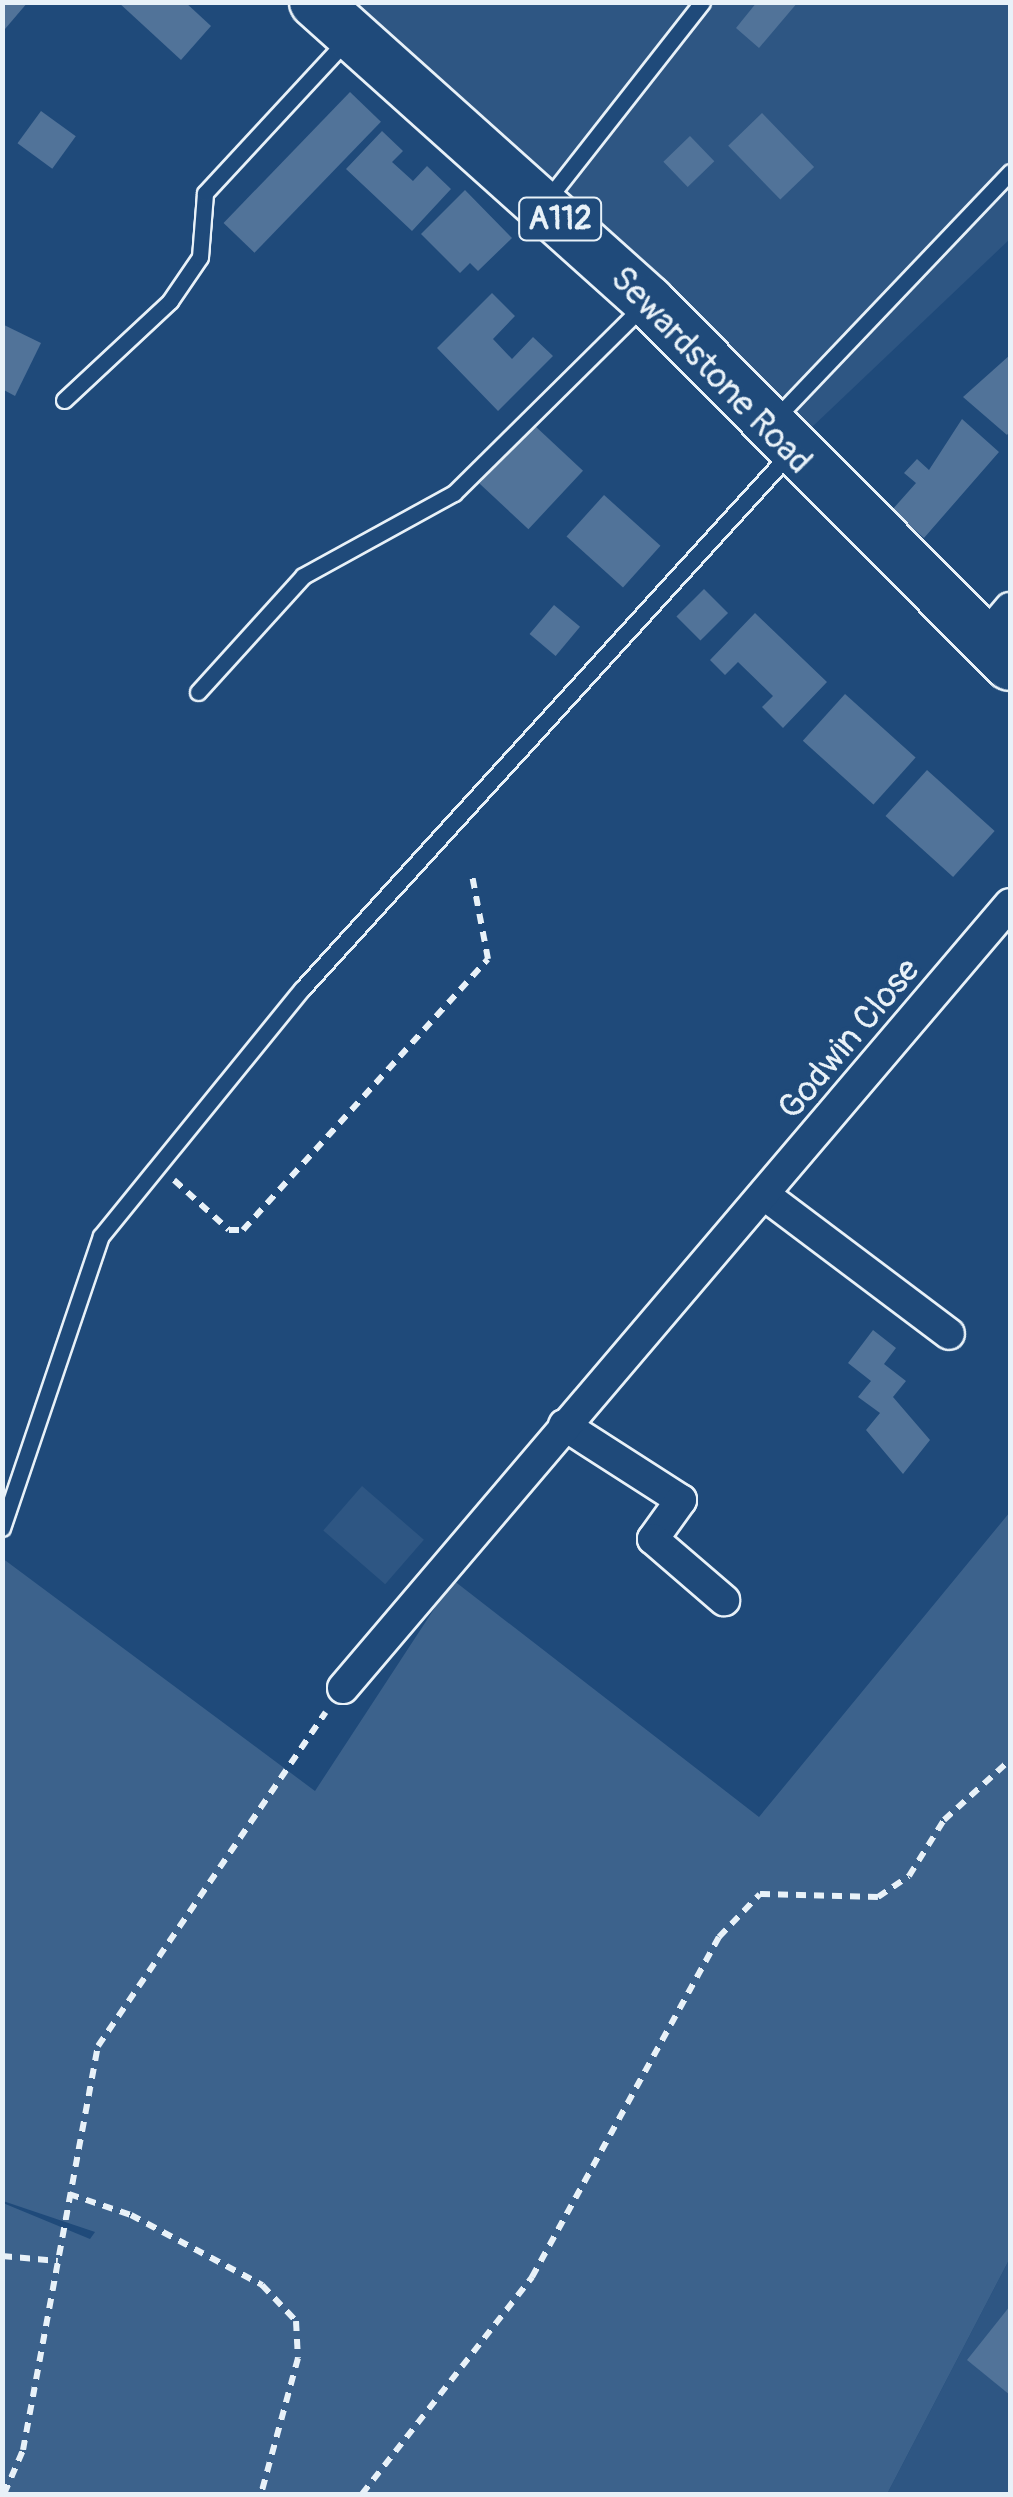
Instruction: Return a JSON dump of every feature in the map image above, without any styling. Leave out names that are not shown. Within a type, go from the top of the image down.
[{"type":"main road","name":"Sewardstone Road","points":[[314,2],[648,300],[779,440],[1001,638]]},
{"type":"street","name":"Godwin Close","points":[[343,1688],[564,1425],[1000,938],[1010,904]]},
{"type":"street","points":[[766,1196],[949,1334]]},
{"type":"street","points":[[564,1425],[681,1500],[653,1539],[724,1600]]},
{"type":"lane","points":[[544,204],[702,2]]},
{"type":"lane","points":[[64,400],[170,301],[200,257],[205,193],[352,34]]},
{"type":"lane","points":[[2,1528],[100,1236],[302,989],[1010,172]]},
{"type":"lane","points":[[198,692],[303,576],[454,493],[648,300]]},
{"type":"path","points":[[158,1165],[229,1230],[244,1230],[488,958],[472,876]]},
{"type":"path","points":[[4,2494],[24,2450],[98,2046],[343,1688]]},
{"type":"path","points":[[362,2494],[532,2277],[719,1937],[760,1894],[878,1896],[909,1876],[944,1820],[1010,1760]]},
{"type":"path","points":[[70,2194],[131,2215],[262,2285],[296,2321],[298,2358],[261,2494]]},
{"type":"path","points":[[2,2256],[58,2261]]},
{"type":"shaded area","points":[[336,3],[1010,3],[1010,239],[810,429]]},
{"type":"shaded area","points":[[362,1486],[424,1540],[385,1584],[323,1531]]},
{"type":"shaded area","points":[[1010,1512],[1010,2258],[887,2494],[3,2494],[3,2203],[90,2239],[95,2232],[3,2201],[2,1558],[315,1791],[453,1580],[759,1817]]},
{"type":"shaded area","points":[[1010,2258],[1010,2494],[887,2494]]},
{"type":"building","points":[[2,2],[28,2],[5,29],[2,26]]},
{"type":"building","points":[[118,2],[185,2],[211,26],[181,60]]},
{"type":"building","points":[[757,2],[798,2],[759,48],[736,28]]},
{"type":"building","points":[[350,92],[381,122],[255,253],[224,223]]},
{"type":"building","points":[[41,111],[76,136],[52,169],[17,143]]},
{"type":"building","points":[[762,113],[814,167],[780,200],[728,146]]},
{"type":"building","points":[[382,131],[403,151],[392,162],[413,181],[427,166],[451,189],[412,231],[346,169]]},
{"type":"building","points":[[690,136],[714,161],[688,187],[663,162]]},
{"type":"building","points":[[465,190],[512,238],[478,271],[470,263],[460,273],[421,234]]},
{"type":"building","points":[[492,293],[515,316],[493,339],[512,359],[533,337],[553,356],[498,411],[437,348]]},
{"type":"building","points":[[2,324],[41,343],[15,396],[2,389]]},
{"type":"building","points":[[1010,355],[1010,431],[1007,435],[963,397]]},
{"type":"building","points":[[962,419],[999,452],[924,538],[892,510],[916,483],[904,473],[917,459],[929,470]]},
{"type":"building","points":[[534,425],[583,471],[528,529],[479,484]]},
{"type":"building","points":[[604,495],[660,546],[623,587],[567,537]]},
{"type":"building","points":[[704,589],[728,613],[700,641],[676,617]]},
{"type":"building","points":[[554,605],[580,627],[556,656],[530,634]]},
{"type":"building","points":[[755,613],[827,682],[783,728],[762,707],[773,696],[738,662],[725,675],[710,660]]},
{"type":"building","points":[[845,694],[916,758],[873,804],[803,741]]},
{"type":"building","points":[[927,770],[995,831],[953,877],[886,816]]},
{"type":"building","points":[[873,1330],[896,1348],[884,1364],[906,1381],[893,1397],[930,1440],[903,1474],[866,1430],[880,1413],[858,1397],[871,1381],[848,1363]]},
{"type":"building","points":[[1010,2306],[1010,2395],[967,2360]]}]
